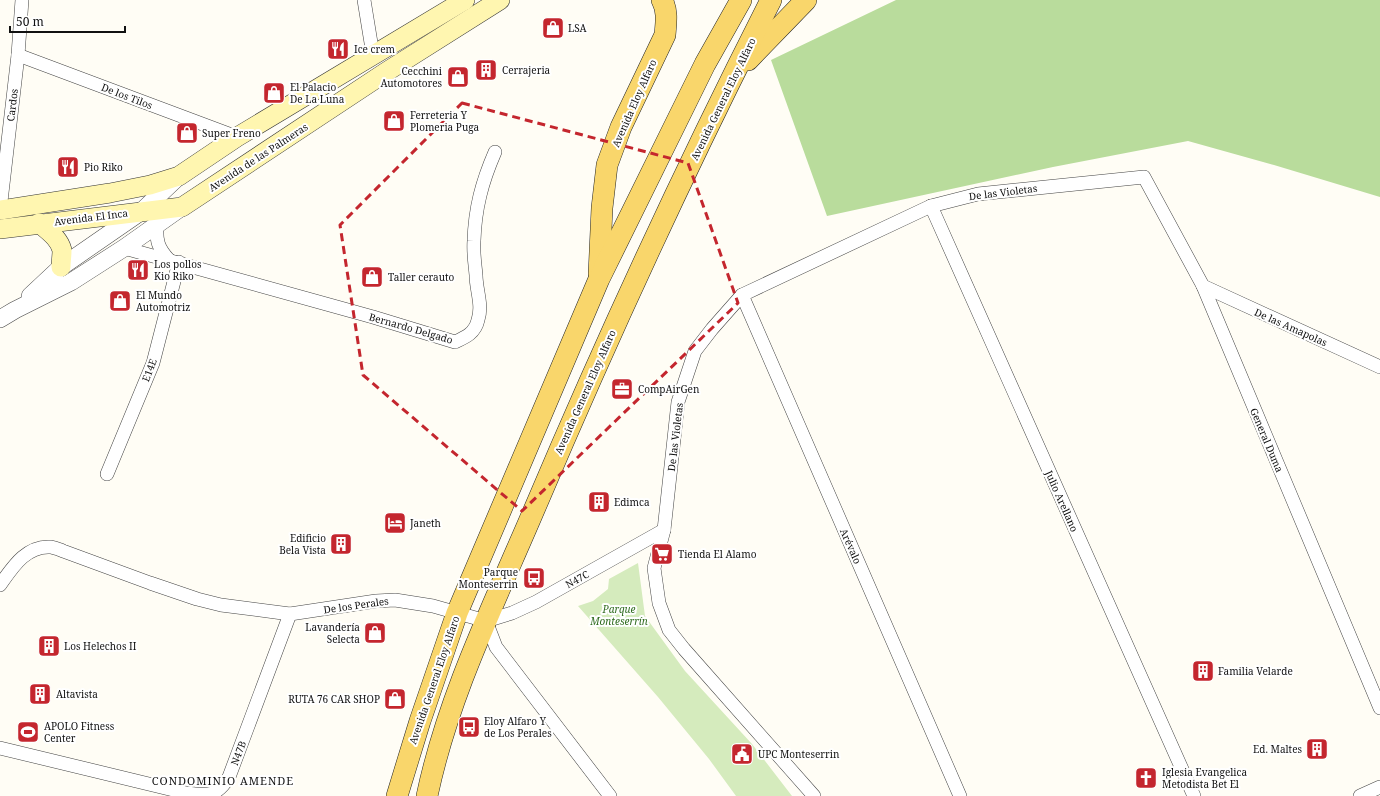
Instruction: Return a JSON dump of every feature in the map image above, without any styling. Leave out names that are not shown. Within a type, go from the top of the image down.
[{"type":"main road","name":"Avenida de las Palmeras","points":[[179,176],[237,137],[465,0]]},
{"type":"main road","name":"Avenida de las Palmeras","points":[[182,207],[386,72],[500,0]]},
{"type":"main road","name":"Avenida Eloy Alfaro","points":[[599,279],[602,208],[607,165],[621,127],[665,35],[665,6],[662,0]]},
{"type":"main road","name":"Avenida General Eloy Alfaro","points":[[397,796],[420,721],[457,613],[599,279],[705,64],[741,0]]},
{"type":"main road","name":"Avenida General Eloy Alfaro","points":[[427,796],[446,725],[486,621],[604,347],[733,74],[771,0]]},
{"type":"main road","points":[[733,74],[806,0]]},
{"type":"main road","name":"Avenida El Inca","points":[[0,210],[110,194],[150,185],[179,176]]},
{"type":"main road","name":"Avenida El Inca","points":[[0,229],[182,207]]},
{"type":"main road","points":[[39,224],[52,234],[59,243],[62,251],[61,267]]},
{"type":"street","name":"Cardos","points":[[0,210],[18,55],[22,0]]},
{"type":"street","points":[[364,0],[373,55]]},
{"type":"street","name":"De los Tilos","points":[[18,55],[237,137]]},
{"type":"street","name":"Bernardo Delgado","points":[[124,248],[373,317],[455,342],[470,335],[476,327],[479,319],[481,304],[476,283],[474,243],[476,218],[479,197],[486,173],[495,152]]},
{"type":"street","name":"Avenida de las Palmeras","points":[[15,310],[61,267],[142,211],[179,176]]},
{"type":"street","name":"De las Violetas","points":[[814,796],[684,650],[669,630],[659,603],[654,568],[664,530],[678,402],[695,351],[712,328],[742,296],[931,206],[978,194],[1144,177]]},
{"type":"street","name":"General Duma","points":[[1144,177],[1203,286],[1380,708]]},
{"type":"street","name":"Julio Arellano","points":[[931,206],[1194,796]]},
{"type":"street","name":"Avenida de las Palmeras","points":[[0,320],[15,310],[71,282],[124,248],[182,207]]},
{"type":"street","points":[[157,225],[156,238],[161,251],[174,261]]},
{"type":"street","name":"E14E","points":[[107,474],[153,363],[174,261]]},
{"type":"street","name":"De las Amapolas","points":[[1203,286],[1380,367]]},
{"type":"street","name":"Arévalo","points":[[742,296],[960,796]]},
{"type":"street","name":"N47C","points":[[486,621],[512,613],[536,602],[664,530]]},
{"type":"street","name":"De los Perales","points":[[0,585],[20,558],[42,548],[51,547],[63,550],[197,599],[242,608],[290,614],[385,600],[433,606],[486,621]]},
{"type":"street","name":"N47B","points":[[0,748],[186,793],[203,795],[215,794],[223,787],[229,777],[290,614]]},
{"type":"street","points":[[486,621],[496,647],[610,796]]},
{"type":"street","points":[[1360,796],[1380,787]]},
{"type":"highlighted area","points":[[462,103],[688,163],[738,303],[522,511],[363,375],[340,225]]},
{"type":"green space","points":[[896,0],[1380,0],[1380,197],[1188,141],[1053,167],[827,216],[771,60]]},
{"type":"green space","name":"Parque Monteserrín","points":[[638,563],[645,616],[685,671],[752,744],[792,796],[736,796],[709,759],[658,697],[578,606],[593,601],[608,589],[609,579]]},
{"type":"place","name":"LSA","points":[[553,28]]},
{"type":"place","name":"Ice crem","points":[[338,49]]},
{"type":"place","name":"Cerrajeria","points":[[486,70]]},
{"type":"place","name":"Cecchini Automotores","points":[[458,77]]},
{"type":"place","name":"El Palacio De La Luna","points":[[274,93]]},
{"type":"place","name":"Ferreteria Y Plomeria Puga","points":[[394,121]]},
{"type":"place","name":"Super Freno","points":[[187,133]]},
{"type":"place","name":"Pio Riko","points":[[68,167]]},
{"type":"place","name":"Los pollos Kio Riko","points":[[138,270]]},
{"type":"place","name":"Taller cerauto","points":[[372,277]]},
{"type":"place","name":"El Mundo Automotriz","points":[[120,301]]},
{"type":"place","name":"CompAirGen","points":[[622,389]]},
{"type":"place","name":"Edimca","points":[[599,502]]},
{"type":"place","name":"Janeth","points":[[395,523]]},
{"type":"place","name":"Edificio Bela Vista","points":[[341,544]]},
{"type":"place","name":"Tienda El Alamo","points":[[662,554]]},
{"type":"place","name":"Parque Monteserrin","points":[[534,578]]},
{"type":"place","name":"Lavandería Selecta","points":[[375,633]]},
{"type":"place","name":"Los Helechos II","points":[[49,646]]},
{"type":"place","name":"Familia Velarde","points":[[1203,671]]},
{"type":"place","name":"Altavista","points":[[40,694]]},
{"type":"place","name":"RUTA 76 CAR SHOP","points":[[395,699]]},
{"type":"place","name":"Eloy Alfaro Y de Los Perales","points":[[469,727]]},
{"type":"place","name":"APOLO Fitness Center","points":[[28,732]]},
{"type":"place","name":"Ed. Maltes","points":[[1317,749]]},
{"type":"place","name":"UPC Monteserrin","points":[[742,754]]},
{"type":"place","name":"Iglesia Evangelica Metodista Bet El","points":[[1146,778]]},
{"type":"district","name":"CONDOMINIO AMENDE","points":[[223,781]]}]
